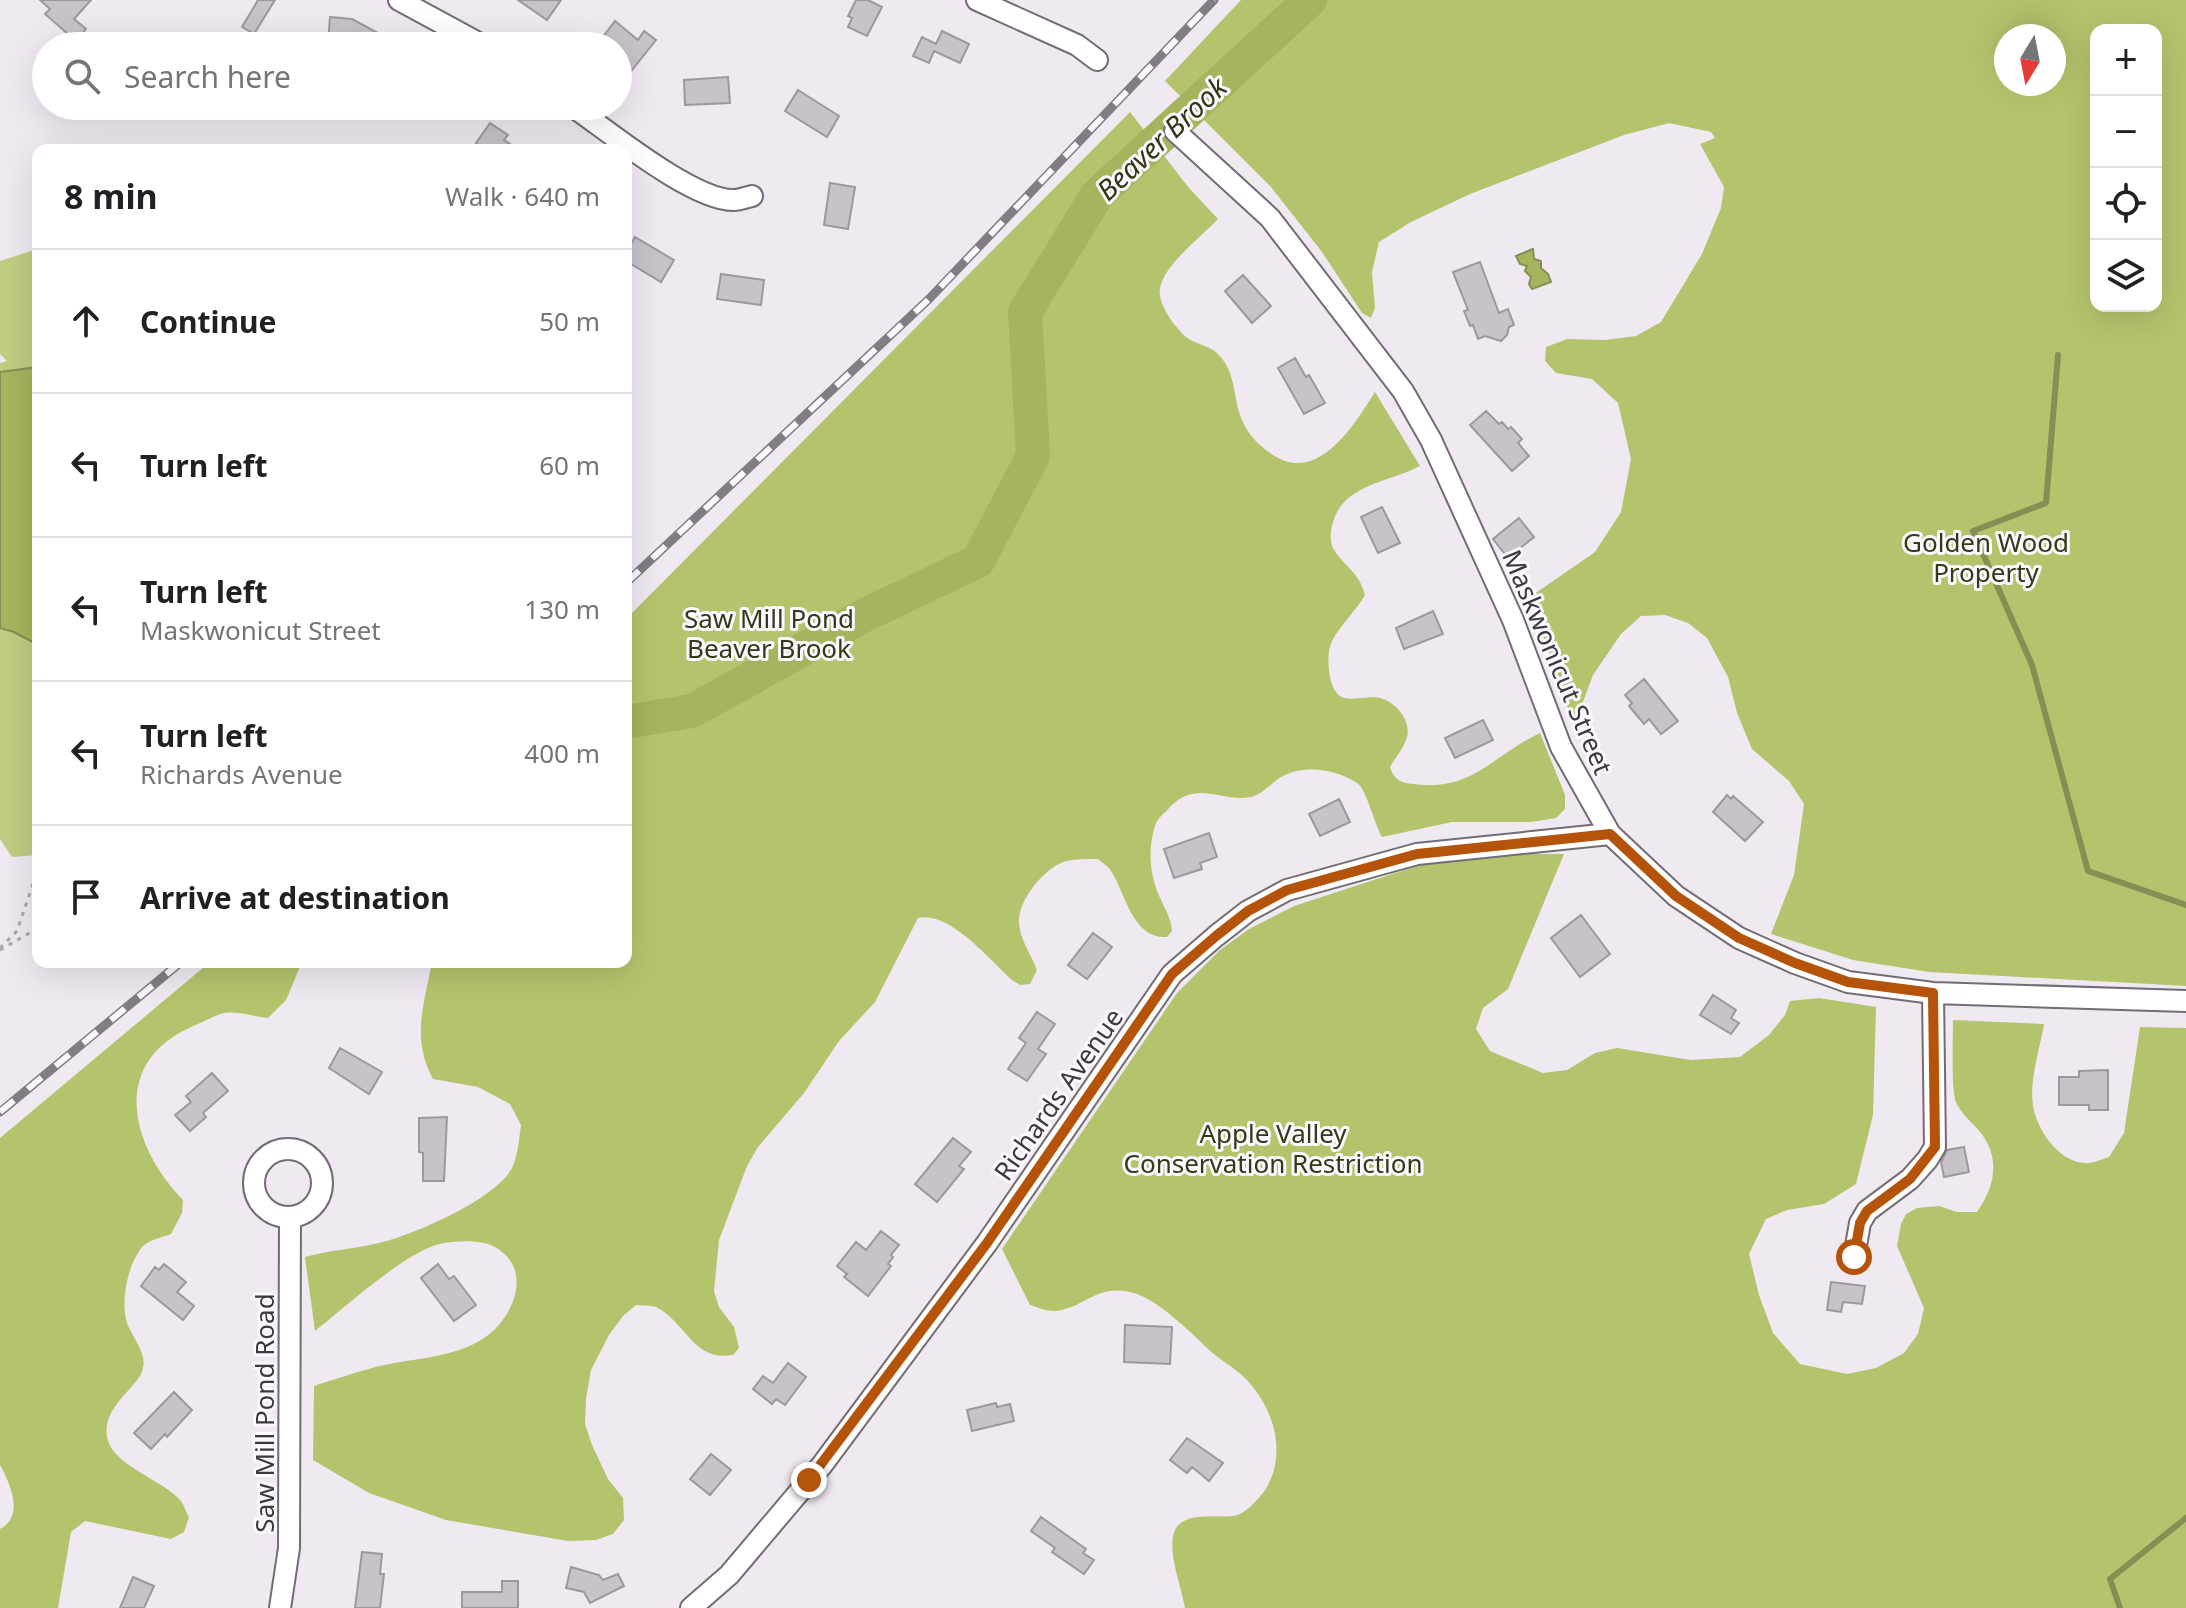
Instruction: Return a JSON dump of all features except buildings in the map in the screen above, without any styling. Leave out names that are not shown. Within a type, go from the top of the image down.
[{"type":"street","points":[[399,0],[458,32]]},
{"type":"street","points":[[977,0],[1077,45],[1097,60]]},
{"type":"street","points":[[592,120],[628,144]]},
{"type":"street","name":"Maskwonicut Street","points":[[1175,131],[1270,218],[1403,391],[1431,440],[1513,620],[1561,747],[1610,834],[1676,896],[1739,938],[1848,982],[1933,993],[2186,1001]]},
{"type":"street","points":[[632,147],[686,184],[734,200],[752,196]]},
{"type":"street","name":"Richards Avenue","points":[[691,1608],[729,1575],[822,1465],[987,1243],[1172,974],[1216,936],[1248,911],[1287,890],[1417,854],[1610,834]]},
{"type":"street","points":[[1854,1257],[1860,1223],[1867,1211],[1910,1179],[1935,1147],[1933,993]]},
{"type":"street","name":"Saw Mill Pond Road","points":[[280,1608],[289,1548],[290,1218]]},
{"type":"path","points":[[0,949],[17,931],[32,887]]},
{"type":"path","points":[[0,949],[32,931]]},
{"type":"shaded area","points":[[1533,249],[1534,259],[1541,261],[1541,268],[1551,282],[1532,289],[1529,284],[1531,277],[1525,271],[1527,266],[1520,264],[1516,256]]},
{"type":"shaded area","points":[[32,251],[32,855],[12,857],[0,839],[0,363],[7,361],[0,354],[0,261]]},
{"type":"shaded area","points":[[32,368],[32,642],[0,628],[0,372]]},
{"type":"green space","name":"Golden Wood Property","points":[[1241,0],[2186,0],[2186,986],[1929,972],[1853,960],[1771,934],[1794,875],[1804,804],[1789,781],[1752,749],[1737,713],[1728,677],[1707,638],[1688,623],[1665,615],[1641,616],[1621,634],[1593,675],[1574,726],[1530,597],[1595,552],[1621,512],[1631,459],[1618,403],[1592,379],[1556,373],[1545,361],[1546,347],[1567,339],[1605,340],[1636,336],[1661,322],[1702,254],[1721,208],[1724,187],[1700,144],[1715,138],[1711,132],[1669,123],[1624,135],[1470,194],[1411,222],[1379,242],[1372,272],[1375,308],[1371,318],[1362,313],[1322,252],[1271,187],[1165,81]]},
{"type":"green space","name":"Saw Mill Pond Beaver Brook","points":[[1130,112],[1189,188],[1218,219],[1168,270],[1160,294],[1167,314],[1181,332],[1213,350],[1223,360],[1230,374],[1240,415],[1252,436],[1270,453],[1287,462],[1303,463],[1318,458],[1344,436],[1375,392],[1420,466],[1355,493],[1337,512],[1331,529],[1332,545],[1359,581],[1365,595],[1330,645],[1329,672],[1336,692],[1352,699],[1380,698],[1400,711],[1408,733],[1390,767],[1396,778],[1409,784],[1451,783],[1467,777],[1540,733],[1565,795],[1565,809],[1556,818],[1531,822],[1452,822],[1382,837],[1360,786],[1349,778],[1330,772],[1310,769],[1290,773],[1251,797],[1190,794],[1161,816],[1153,836],[1152,874],[1172,931],[1167,937],[1145,930],[1137,921],[1114,876],[1098,859],[1066,861],[1041,877],[1027,895],[1020,914],[1021,935],[1037,970],[1030,984],[1020,985],[1012,980],[956,929],[930,918],[918,918],[875,1002],[839,1041],[804,1093],[758,1147],[747,1166],[719,1240],[714,1291],[719,1307],[734,1327],[739,1348],[733,1355],[708,1353],[654,1306],[636,1305],[609,1335],[591,1370],[585,1424],[608,1479],[623,1498],[624,1520],[613,1534],[596,1540],[568,1541],[446,1520],[369,1493],[313,1460],[314,1386],[372,1368],[444,1354],[484,1338],[495,1329],[511,1306],[517,1280],[514,1268],[507,1256],[489,1244],[440,1244],[394,1268],[315,1331],[305,1257],[379,1243],[432,1224],[489,1192],[512,1168],[521,1125],[510,1104],[478,1087],[433,1079],[426,1064],[421,1021],[431,968],[632,968],[632,613]]},
{"type":"green space","name":"Apple Valley Conservation Restriction","points":[[1495,854],[1564,854],[1508,989],[1483,1008],[1476,1029],[1490,1051],[1543,1073],[1567,1070],[1595,1053],[1617,1048],[1691,1060],[1740,1057],[1769,1035],[1785,1015],[1790,1001],[1819,998],[1876,1007],[1873,1115],[1856,1184],[1824,1204],[1787,1210],[1766,1219],[1749,1254],[1773,1333],[1800,1364],[1847,1374],[1876,1368],[1904,1353],[1918,1334],[1924,1308],[1897,1246],[1906,1214],[1917,1208],[1939,1206],[1957,1212],[1977,1212],[1988,1192],[1993,1172],[1991,1152],[1980,1132],[1960,1110],[1954,1096],[1953,1020],[2044,1024],[2032,1086],[2035,1115],[2044,1134],[2058,1151],[2075,1161],[2088,1163],[2109,1157],[2124,1133],[2140,1027],[2186,1028],[2186,1608],[1185,1608],[1173,1558],[1175,1530],[1195,1517],[1238,1515],[1266,1489],[1274,1471],[1276,1442],[1263,1401],[1241,1374],[1211,1352],[1172,1316],[1143,1296],[1110,1291],[1064,1309],[1050,1311],[1030,1305],[1002,1249],[1177,993],[1220,950],[1249,929],[1294,906],[1420,865]]},
{"type":"green space","points":[[203,968],[299,968],[286,1000],[268,1018],[225,1013],[191,1027],[165,1043],[148,1062],[139,1084],[137,1107],[141,1131],[165,1179],[183,1200],[182,1213],[171,1234],[143,1246],[133,1262],[125,1293],[125,1314],[144,1362],[140,1375],[110,1415],[107,1437],[118,1456],[173,1493],[189,1517],[184,1532],[171,1539],[85,1521],[71,1532],[58,1608],[0,1608],[0,1529],[8,1523],[14,1508],[11,1490],[0,1465],[0,1138]]},
{"type":"waterway","name":"Beaver Brook","points":[[632,721],[692,711],[865,615],[978,561],[1033,456],[1025,312],[1097,195],[1310,0]]},
{"type":"waterway","points":[[2058,355],[2046,503],[1973,531],[2032,665],[2088,871],[2186,905]]},
{"type":"waterway","points":[[2120,1608],[2110,1579],[2186,1518]]},
{"type":"railway","points":[[632,577],[929,299],[1214,0]]},
{"type":"railway","points":[[0,1112],[174,968]]},
{"type":"route","points":[[809,1480],[987,1243],[1172,974],[1248,911],[1287,890],[1417,854],[1610,834],[1676,896],[1739,938],[1848,982],[1933,993],[1935,1147],[1910,1179],[1867,1211],[1860,1223],[1854,1257]]}]
